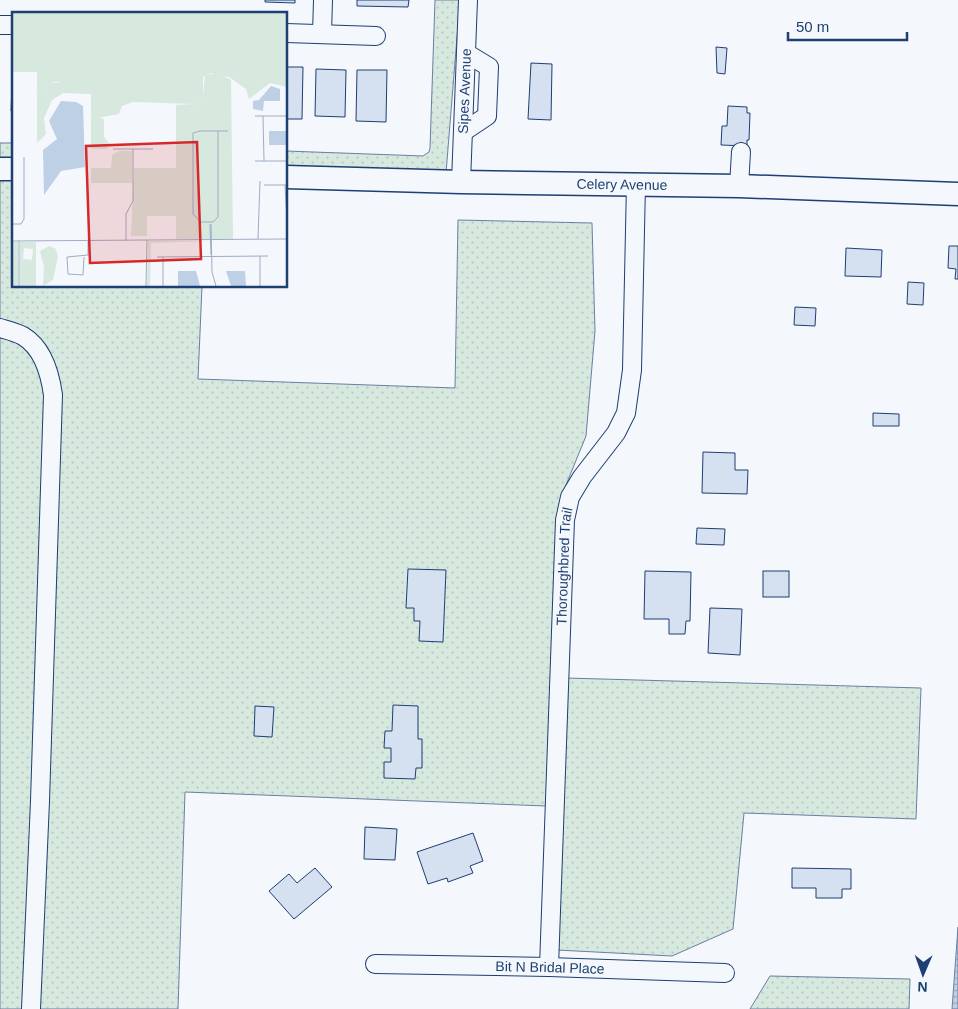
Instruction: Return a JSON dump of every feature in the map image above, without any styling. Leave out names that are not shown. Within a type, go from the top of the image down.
[{"type":"main road","name":"Celery Avenue","points":[[288,177],[739,186],[958,194]]},
{"type":"street","points":[[322,34],[323,0]]},
{"type":"street","name":"Sipes Avenue","points":[[462,182],[468,0]]},
{"type":"street","points":[[288,33],[376,36]]},
{"type":"street","points":[[739,186],[741,152]]},
{"type":"street","name":"Thoroughbred Trail","points":[[549,967],[565,520],[570,497],[582,477],[616,433],[626,413],[632,370],[636,184]]},
{"type":"street","points":[[0,328],[23,336],[38,350],[50,372],[53,395],[31,1009]]},
{"type":"street","name":"Bit N Bridal Place","points":[[376,964],[725,973]]},
{"type":"shaded area","points":[[435,0],[460,0],[446,173],[288,168],[288,151],[423,156],[429,152]]},
{"type":"shaded area","points":[[0,143],[12,143],[12,160],[0,160]]},
{"type":"shaded area","points":[[0,178],[12,178],[12,288],[202,288],[198,379],[455,388],[458,220],[592,223],[595,331],[586,436],[566,485],[557,519],[546,806],[185,792],[178,1009],[0,1009]]},
{"type":"shaded area","points":[[566,678],[921,688],[916,819],[744,813],[733,929],[672,956],[557,950]]},
{"type":"shaded area","points":[[770,976],[910,979],[909,1009],[750,1009]]},
{"type":"water","points":[[958,927],[958,1009],[952,1009]]},
{"type":"building","points":[[265,0],[295,0],[295,3],[265,2]]},
{"type":"building","points":[[357,0],[409,0],[408,7],[357,6]]},
{"type":"building","points":[[716,47],[727,48],[725,74],[717,73]]},
{"type":"building","points":[[531,63],[552,64],[551,120],[528,119]]},
{"type":"building","points":[[288,67],[303,67],[302,119],[288,119]]},
{"type":"building","points":[[316,69],[346,70],[345,117],[315,116]]},
{"type":"building","points":[[357,70],[387,70],[386,122],[356,121]]},
{"type":"building","points":[[728,106],[747,107],[747,113],[750,113],[747,146],[721,145],[722,126],[727,126]]},
{"type":"building","points":[[949,246],[958,246],[958,279],[955,279],[956,269],[948,268]]},
{"type":"building","points":[[846,248],[882,250],[881,277],[845,276]]},
{"type":"building","points":[[908,282],[924,283],[923,305],[907,304]]},
{"type":"building","points":[[795,307],[816,308],[815,326],[794,325]]},
{"type":"building","points":[[873,413],[899,414],[899,426],[873,426]]},
{"type":"building","points":[[703,452],[735,453],[735,470],[748,470],[747,494],[702,493]]},
{"type":"building","points":[[697,528],[725,529],[724,545],[696,544]]},
{"type":"building","points":[[408,569],[446,570],[443,642],[419,641],[420,621],[414,621],[414,608],[406,608]]},
{"type":"building","points":[[645,571],[691,572],[690,621],[686,621],[685,634],[669,634],[669,619],[644,619]]},
{"type":"building","points":[[763,571],[789,571],[789,597],[763,597]]},
{"type":"building","points":[[710,608],[742,609],[740,655],[708,653]]},
{"type":"building","points":[[393,705],[418,706],[418,739],[422,739],[422,768],[416,768],[415,779],[384,778],[384,762],[391,762],[391,748],[384,748],[385,731],[392,731]]},
{"type":"building","points":[[255,706],[274,707],[272,737],[254,736]]},
{"type":"building","points":[[365,827],[397,829],[395,860],[364,859]]},
{"type":"building","points":[[473,833],[483,861],[470,866],[473,873],[448,882],[447,878],[428,884],[417,852]]},
{"type":"building","points":[[315,868],[332,887],[294,919],[269,891],[289,874],[297,883]]},
{"type":"building","points":[[792,868],[851,869],[851,889],[842,889],[842,898],[816,898],[816,888],[792,888]]}]
